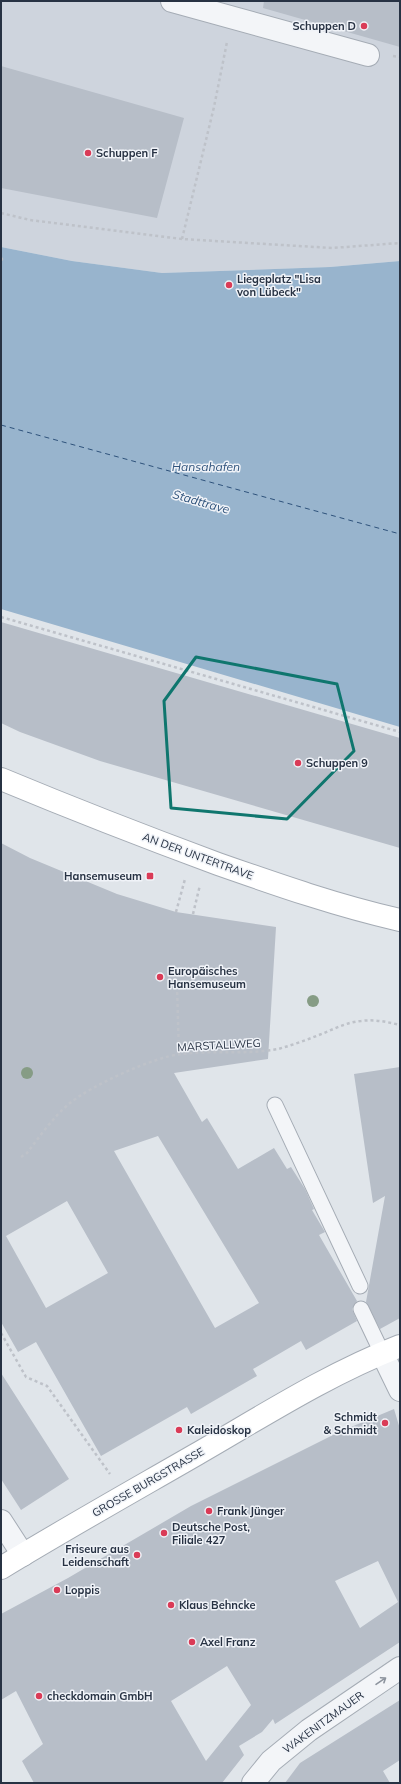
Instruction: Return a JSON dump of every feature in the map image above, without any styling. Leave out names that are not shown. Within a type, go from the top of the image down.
[{"type":"street","points":[[172,1],[368,55]]},
{"type":"street","name":"AN DER UNTERTRAVE","points":[[1,780],[191,854],[297,892],[395,922]]},
{"type":"street","name":"GROSSE BURGSTRASSE","points":[[1,1568],[124,1494],[197,1454],[296,1396],[391,1350],[400,1329]]},
{"type":"street","points":[[391,1350],[400,1390]]},
{"type":"street","points":[[1,1521],[23,1555]]},
{"type":"street","name":"WAKENITZMAUER","points":[[253,1783],[271,1761],[309,1730],[400,1668]]},
{"type":"lane","points":[[275,1105],[360,1286]]},
{"type":"lane","points":[[361,1309],[391,1350]]},
{"type":"path","points":[[182,239],[214,107],[233,18]]},
{"type":"path","points":[[1,213],[30,220],[182,239],[332,248],[400,243]]},
{"type":"path","points":[[1,258],[1,263]]},
{"type":"path","points":[[1,617],[400,732]]},
{"type":"path","points":[[176,912],[191,854]]},
{"type":"path","points":[[177,986],[179,1054]]},
{"type":"path","name":"MARSTALLWEG","points":[[21,1157],[70,1103],[85,1092],[137,1068],[179,1054],[260,1051],[279,1048],[346,1024],[359,1021],[373,1020],[400,1025]]},
{"type":"path","points":[[1,1334],[26,1377],[47,1386],[124,1494]]},
{"type":"highlighted area","points":[[196,657],[337,684],[354,751],[287,819],[171,808],[164,701]]},
{"type":"shaded area","points":[[1,1],[400,1],[400,261],[330,267],[162,273],[72,261],[1,247]]},
{"type":"water","name":"Hansahafen","points":[[1,247],[72,261],[162,273],[330,267],[400,261],[400,727],[1,609]]},
{"type":"building","name":"Schuppen D","points":[[264,1],[400,1],[400,47],[263,8]]},
{"type":"building","name":"Schuppen F","points":[[1,66],[184,118],[157,218],[1,188]]},
{"type":"building","points":[[1,622],[400,738],[400,848],[100,761],[20,732],[1,723]]},
{"type":"building","points":[[1,843],[30,858],[117,894],[176,912],[276,927],[268,1059],[174,1073],[202,1122],[207,1118],[238,1169],[274,1148],[287,1169],[291,1167],[305,1189],[314,1209],[312,1210],[325,1232],[319,1235],[357,1301],[352,1309],[357,1321],[306,1350],[301,1341],[253,1369],[257,1376],[191,1414],[187,1407],[101,1456],[36,1342],[18,1352],[1,1322]],"holes":[[[158,1136],[259,1303],[215,1328],[114,1151]],[[67,1201],[108,1273],[46,1308],[6,1236]]]},
{"type":"building","points":[[400,1067],[400,1318],[380,1329],[366,1302],[385,1196],[373,1203],[354,1074]]},
{"type":"building","points":[[1,1373],[69,1479],[21,1510],[1,1479]]},
{"type":"building","points":[[394,1409],[400,1429],[400,1642],[275,1724],[273,1719],[262,1732],[239,1746],[244,1755],[222,1783],[34,1783],[22,1761],[43,1744],[16,1691],[1,1700],[1,1614],[68,1578],[191,1506],[339,1432]],"holes":[[[378,1561],[398,1602],[360,1628],[335,1581]],[[227,1666],[251,1705],[206,1761],[171,1701]]]},
{"type":"building","points":[[400,1700],[400,1760],[383,1771],[390,1783],[285,1783],[300,1763]]},
{"type":"ferry route","points":[[1,425],[400,534]]},
{"type":"place","name":"Schuppen D","points":[[364,26]]},
{"type":"place","name":"Schuppen F","points":[[88,153]]},
{"type":"place","name":"Liegeplatz \"Lisa von Lübeck\"","points":[[229,285]]},
{"type":"place","name":"Schuppen 9","points":[[298,763]]},
{"type":"place","name":"Hansemuseum","points":[[150,876]]},
{"type":"place","name":"Europäisches Hansemuseum","points":[[160,977]]},
{"type":"place","name":"Schmidt & Schmidt","points":[[385,1423]]},
{"type":"place","name":"Kaleidoskop","points":[[179,1430]]},
{"type":"place","name":"Frank Jünger","points":[[209,1511]]},
{"type":"place","name":"Deutsche Post, Filiale 427","points":[[164,1533]]},
{"type":"place","name":"Friseure aus Leidenschaft","points":[[137,1555]]},
{"type":"place","name":"Loppis","points":[[57,1590]]},
{"type":"place","name":"Klaus Behncke","points":[[171,1605]]},
{"type":"place","name":"Axel Franz","points":[[192,1642]]},
{"type":"place","name":"checkdomain GmbH","points":[[39,1696]]},
{"type":"water label","name":"Stadttrave","points":[[201,502]]}]
